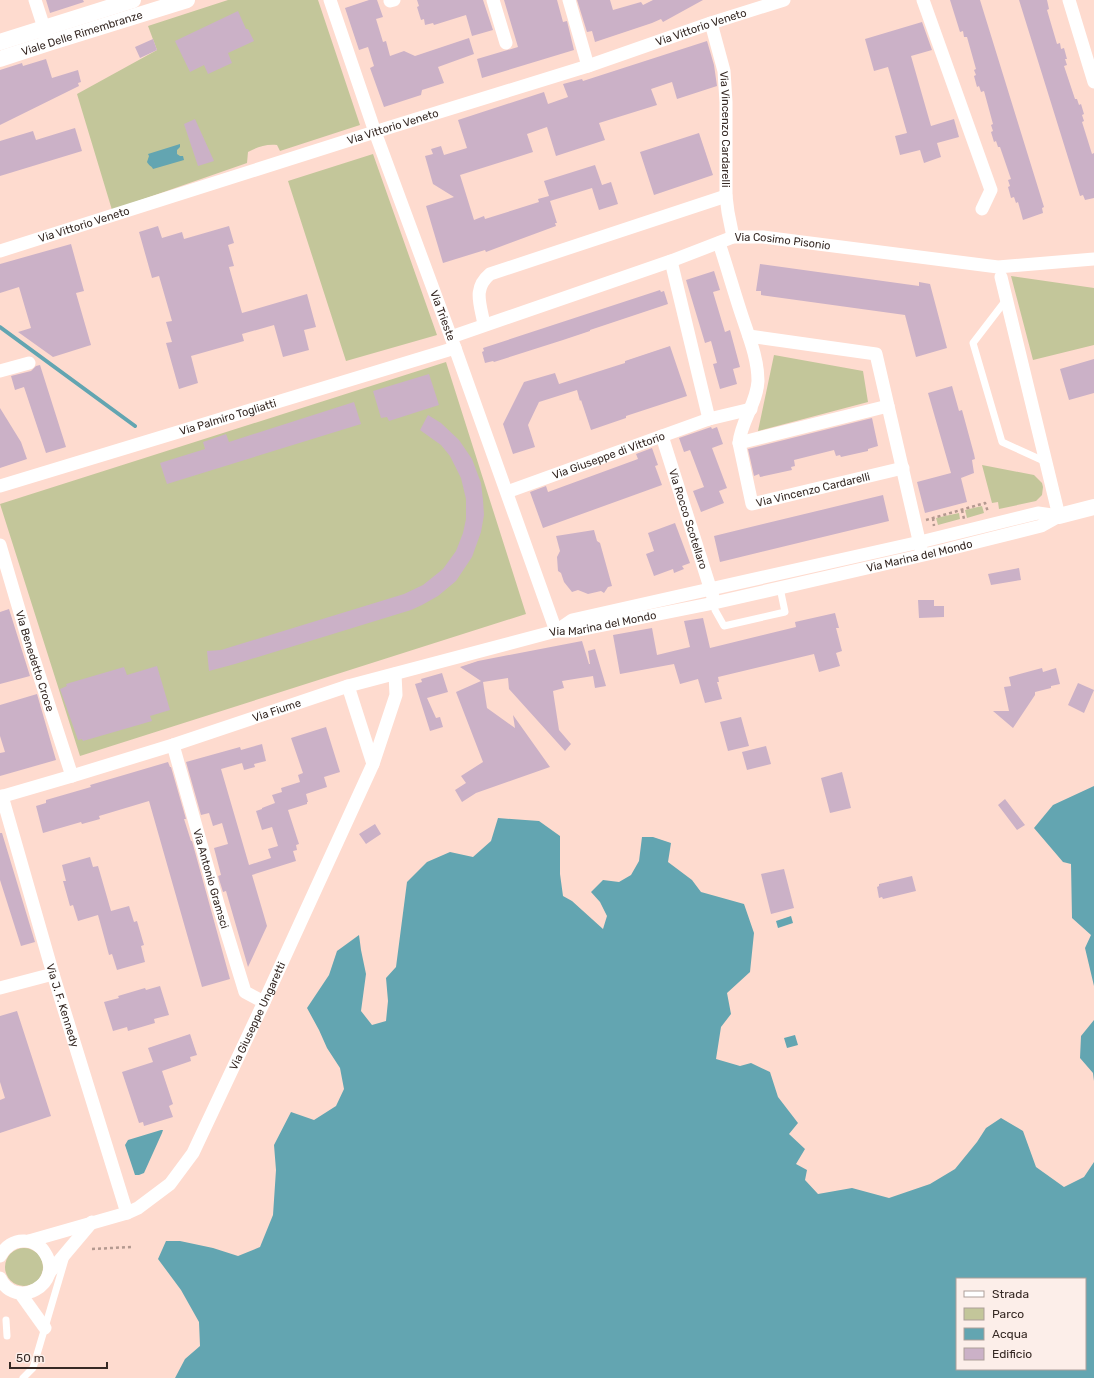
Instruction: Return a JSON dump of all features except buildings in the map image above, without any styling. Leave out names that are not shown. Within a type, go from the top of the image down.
[{"type":"street","points":[[35,0],[47,36]]},
{"type":"street","name":"Viale Delle Rimembranze","points":[[0,59],[47,36],[133,0]]},
{"type":"street","name":"Viale Delle Rimembranze","points":[[0,42],[47,36],[152,5],[187,0]]},
{"type":"street","name":"Via Trieste","points":[[330,0],[375,132],[453,342],[556,631]]},
{"type":"street","points":[[493,0],[506,43]]},
{"type":"street","points":[[569,0],[588,66]]},
{"type":"street","name":"Via Vittorio Veneto","points":[[0,251],[588,66],[711,23],[784,0]]},
{"type":"street","points":[[923,0],[991,190],[982,209]]},
{"type":"street","points":[[1069,0],[1094,82]]},
{"type":"street","name":"Via Vincenzo Cardarelli","points":[[711,23],[724,71],[726,102],[726,196],[734,237]]},
{"type":"street","points":[[484,325],[478,292],[484,279],[490,274],[726,196]]},
{"type":"street","name":"Via Cosimo Pisonio","points":[[453,342],[484,325],[671,261],[734,237],[763,237],[998,267],[1094,259]]},
{"type":"street","name":"Via Vincenzo Cardarelli","points":[[718,243],[749,336],[757,368],[758,382],[756,393],[739,442],[752,504],[903,468]]},
{"type":"street","points":[[671,261],[709,419]]},
{"type":"street","points":[[1000,277],[1059,516]]},
{"type":"street","points":[[749,336],[876,354],[923,556]]},
{"type":"street","name":"Via Palmiro Togliatti","points":[[0,486],[453,342]]},
{"type":"street","points":[[0,371],[29,363]]},
{"type":"street","points":[[739,442],[888,406]]},
{"type":"street","name":"Via Giuseppe di Vittorio","points":[[507,492],[709,419],[751,409]]},
{"type":"street","name":"Via Rocco Scotellaro","points":[[662,436],[711,589],[714,603]]},
{"type":"street","name":"Via Marina del Mondo","points":[[556,631],[574,631],[714,603],[923,556],[1041,526],[1059,516],[1094,507]]},
{"type":"street","name":"Via Marina del Mondo","points":[[556,631],[572,620],[920,542],[1038,513],[1059,516]]},
{"type":"street","name":"Via Benedetto Croce","points":[[0,545],[31,650],[72,776]]},
{"type":"street","name":"Via Fiume","points":[[1,796],[72,776],[173,744],[348,686],[556,631]]},
{"type":"street","name":"Via Giuseppe Ungaretti","points":[[4,1241],[29,1241],[127,1213],[138,1208],[170,1184],[193,1154],[373,764],[396,695],[395,674]]},
{"type":"street","points":[[348,686],[373,764]]},
{"type":"street","name":"Via Antonio Gramsci","points":[[173,744],[218,904],[245,992],[264,1002]]},
{"type":"street","name":"Via J. F. Kennedy","points":[[1,796],[53,974],[127,1213]]},
{"type":"street","points":[[0,988],[53,974]]},
{"type":"street","points":[[0,1278],[6,1287],[13,1291],[28,1293],[35,1291],[42,1286],[49,1273],[92,1222]]},
{"type":"street","points":[[0,1256],[4,1241]]},
{"type":"street","points":[[29,1241],[37,1244],[48,1257],[50,1265],[49,1273]]},
{"type":"street","points":[[20,1293],[45,1328]]},
{"type":"lane","points":[[1006,300],[973,343],[1002,442],[1046,462]]},
{"type":"lane","points":[[714,603],[715,610],[724,626],[785,612],[780,588]]},
{"type":"lane","points":[[32,1378],[33,1368],[69,1249]]},
{"type":"lane","points":[[6,1320],[8,1336]]},
{"type":"lane","points":[[23,1378],[33,1368]]},
{"type":"path","points":[[925,520],[985,503],[988,513]]},
{"type":"path","points":[[962,510],[964,519]]},
{"type":"path","points":[[933,518],[934,526]]},
{"type":"path","points":[[92,1249],[131,1248]]},
{"type":"green space","points":[[228,0],[318,0],[360,125],[280,151],[277,145],[265,145],[258,147],[248,152],[247,163],[112,210],[77,94],[157,50],[148,26]]},
{"type":"green space","points":[[373,154],[437,335],[346,361],[288,181]]},
{"type":"green space","points":[[1011,276],[1094,288],[1094,345],[1033,360]]},
{"type":"green space","points":[[774,355],[863,371],[868,402],[758,431]]},
{"type":"green space","points":[[446,362],[526,614],[80,756],[0,504]]},
{"type":"green space","points":[[982,465],[1034,475],[1042,483],[1042,495],[1036,501],[999,509],[998,502],[992,503]]},
{"type":"green space","points":[[982,506],[984,513],[967,518],[965,510]]},
{"type":"green space","points":[[959,513],[960,519],[938,525],[936,518]]},
{"type":"green space","points":[[20,1248],[28,1248],[38,1253],[42,1260],[42,1274],[38,1281],[28,1286],[20,1286],[10,1281],[8,1278],[5,1271],[5,1263],[10,1253],[13,1251]]},
{"type":"water","points":[[180,144],[177,154],[183,156],[184,160],[153,169],[147,162],[149,156],[148,154]]},
{"type":"water","points":[[1094,786],[1094,986],[1085,948],[1091,935],[1072,918],[1071,864],[1063,862],[1034,828],[1053,805]]},
{"type":"water","points":[[498,818],[539,821],[560,836],[560,874],[563,896],[572,901],[603,929],[607,916],[600,902],[591,892],[603,880],[619,882],[631,875],[639,861],[642,837],[653,837],[671,843],[668,862],[692,880],[701,892],[744,904],[754,933],[750,972],[727,993],[731,1014],[721,1027],[716,1059],[740,1066],[751,1063],[770,1072],[778,1097],[798,1123],[789,1134],[805,1149],[796,1164],[807,1170],[805,1180],[818,1194],[852,1188],[889,1198],[930,1184],[955,1169],[977,1142],[986,1128],[1001,1118],[1023,1131],[1036,1167],[1064,1187],[1084,1177],[1094,1162],[1094,1378],[175,1378],[185,1359],[200,1346],[199,1322],[181,1290],[158,1259],[166,1241],[180,1241],[213,1248],[238,1256],[260,1247],[273,1215],[276,1170],[274,1145],[291,1112],[314,1120],[336,1106],[344,1089],[340,1068],[327,1048],[307,1008],[329,975],[337,951],[359,935],[366,974],[361,1011],[372,1025],[386,1021],[388,1001],[386,978],[396,967],[407,882],[427,862],[450,852],[473,857],[491,841]]},
{"type":"water","points":[[791,916],[793,923],[778,928],[776,921]]},
{"type":"water","points":[[1094,1020],[1094,1081],[1093,1073],[1080,1058],[1081,1036]]},
{"type":"water","points":[[795,1035],[798,1045],[787,1048],[784,1038]]},
{"type":"water","points":[[163,1130],[162,1133],[144,1173],[135,1175],[125,1145],[128,1140]]},
{"type":"waterway","points":[[0,327],[135,426]]}]
